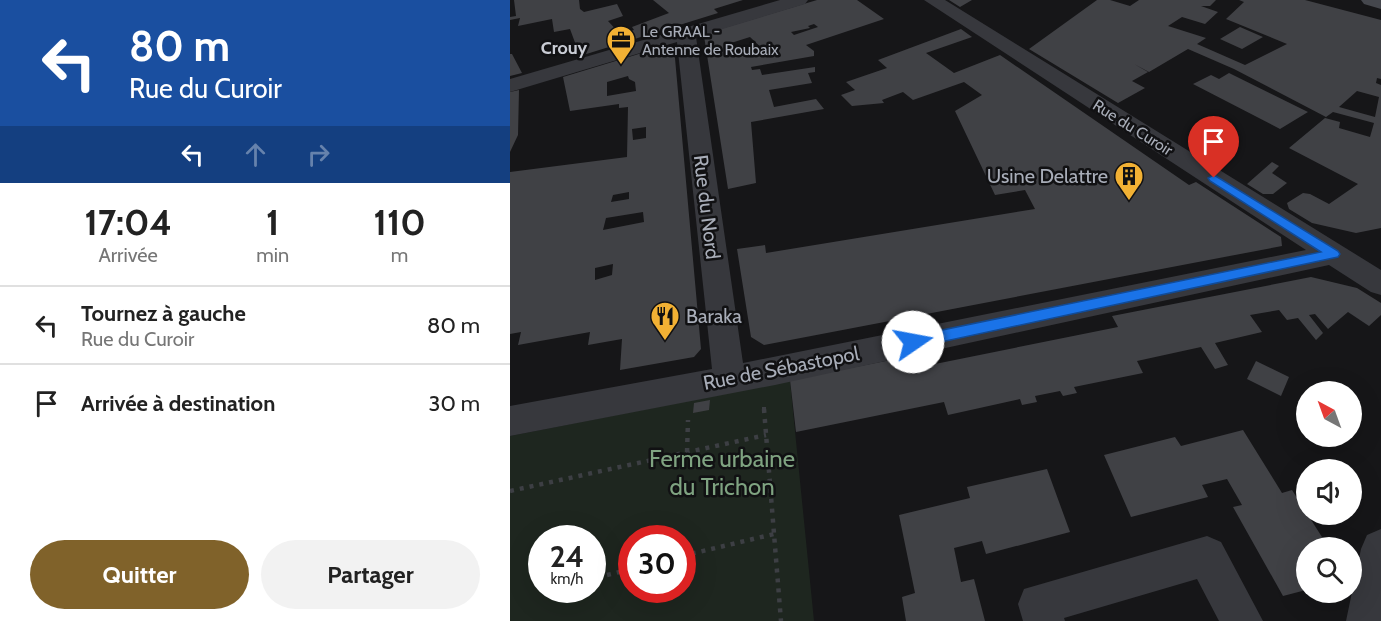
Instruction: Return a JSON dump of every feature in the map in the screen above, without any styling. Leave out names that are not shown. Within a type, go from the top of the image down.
[{"type":"main road","points":[[1371,0],[1381,3]]},
{"type":"street","points":[[510,86],[799,0]]},
{"type":"street","name":"Rue du Curoir","points":[[933,0],[1381,284]]},
{"type":"street","name":"Rue du Nord","points":[[686,34],[729,379]]},
{"type":"street","name":"Rue de Sébastopol","points":[[510,421],[760,374],[1333,254]]},
{"type":"street","points":[[1367,621],[1381,549]]},
{"type":"street","points":[[1044,621],[1039,604],[1207,556],[1242,621]]},
{"type":"path","points":[[760,374],[781,621]]},
{"type":"path","points":[[510,491],[766,435]]},
{"type":"path","points":[[696,553],[774,534]]},
{"type":"path","points":[[607,575],[618,572]]},
{"type":"green space","name":"Ferme urbaine du Trichon","points":[[790,381],[814,621],[510,621],[510,436]]},
{"type":"building","points":[[514,0],[579,0],[580,9],[584,12],[617,4],[623,16],[608,21],[620,34],[634,30],[632,27],[669,13],[653,0],[743,0],[714,9],[718,13],[580,56],[570,29],[554,32],[552,19],[518,26],[520,18],[510,20],[510,17],[516,16]]},
{"type":"building","points":[[817,0],[857,0],[884,19],[806,45],[814,51],[814,56],[751,67],[752,70],[760,69],[762,75],[815,67],[815,72],[808,73],[812,83],[769,90],[774,107],[816,99],[824,109],[751,122],[756,183],[728,189],[704,36],[707,33]],"holes":[[[814,24],[818,27],[794,35],[791,32],[810,28],[808,26]],[[750,37],[768,54],[757,56],[752,53],[745,55],[741,55],[741,52],[733,53],[731,43]]]},
{"type":"building","points":[[949,0],[972,0],[960,7]]},
{"type":"building","points":[[1097,0],[1110,0],[1130,6],[1139,0],[1216,0],[1210,6],[1201,6],[1218,12],[1205,24],[1182,17],[1168,26],[1206,38],[1197,44],[1245,65],[1287,44],[1226,19],[1244,2],[1239,0],[1305,0],[1381,20],[1381,79],[1377,78],[1376,83],[1381,85],[1381,228],[1356,233],[1312,223],[1289,209],[1287,203],[1303,193],[1310,194],[1329,204],[1358,184],[1289,148],[1325,118],[1340,122],[1339,128],[1370,137],[1374,123],[1333,112],[1326,117],[1234,69],[1188,49],[1149,72],[1134,64],[1148,72],[1132,81],[1145,88],[1118,103],[1029,49]],"holes":[[[1357,91],[1379,97],[1375,117],[1339,107]]]},
{"type":"building","points":[[1240,27],[1263,37],[1242,49],[1220,39]]},
{"type":"building","name":"Usine Delattre","points":[[961,29],[972,37],[926,53],[954,73],[1000,55],[1189,185],[1196,182],[1281,237],[1282,246],[764,345],[751,337],[737,249],[765,245],[766,253],[1035,209],[1025,190],[995,195],[955,111],[982,95],[964,82],[913,100],[903,92],[882,100],[884,103],[852,106],[841,95],[855,90],[846,82],[887,68],[878,60]]},
{"type":"building","points":[[665,46],[674,47],[701,349],[694,357],[620,370],[622,339],[588,345],[590,332],[518,345],[521,332],[510,334],[510,172],[627,157],[628,107],[619,108],[619,104],[570,111],[563,77]],"holes":[[[628,76],[635,82],[636,91],[607,96],[607,82]],[[646,127],[646,138],[633,140],[632,129]],[[629,192],[629,199],[611,202],[613,195]],[[643,212],[644,222],[603,230],[606,218]],[[613,264],[612,275],[595,280],[595,268]]]},
{"type":"building","points":[[510,54],[512,54],[522,73],[510,76]]},
{"type":"building","points":[[1229,73],[1308,112],[1280,129],[1193,84],[1211,75],[1219,79]]},
{"type":"building","points":[[519,90],[518,135],[510,152],[510,92]]},
{"type":"building","points":[[1272,162],[1279,166],[1272,173],[1287,183],[1273,194],[1263,194],[1247,184]]},
{"type":"building","points":[[1311,277],[1357,288],[1381,303],[1381,315],[1369,326],[1348,312],[1328,329],[1315,314],[1309,315],[1323,333],[1316,340],[1298,318],[1287,320],[1279,310],[1250,315],[1262,332],[1215,343],[1228,365],[1215,369],[1201,347],[1137,361],[1143,373],[1074,387],[1077,393],[1063,396],[1060,391],[1035,396],[1037,402],[1022,405],[1020,399],[948,415],[944,402],[796,432],[790,380],[931,352],[935,364],[1118,327],[1112,316]]},
{"type":"building","points":[[1256,361],[1289,377],[1281,396],[1247,379]]},
{"type":"building","points":[[710,400],[709,410],[693,413],[694,403]]},
{"type":"building","points":[[1243,430],[1282,493],[1292,490],[1296,496],[1296,525],[1314,525],[1322,537],[1296,537],[1296,593],[1283,596],[1233,507],[1242,505],[1227,479],[1202,485],[1208,497],[1131,517],[1104,455],[1175,437],[1181,446]]},
{"type":"building","points":[[1047,469],[1070,532],[986,554],[982,541],[954,548],[961,582],[974,579],[985,621],[906,621],[902,597],[915,593],[899,515],[970,498],[967,487]]},
{"type":"place","name":"Le GRAAL - Antenne de Roubaix","points":[[621,66]]},
{"type":"place","name":"Usine Delattre","points":[[1129,202]]},
{"type":"place","name":"Baraka","points":[[665,342]]},
{"type":"district","name":"Crouy","points":[[564,48]]},
{"type":"route","points":[[913,342],[1333,254],[1214,178]]}]
